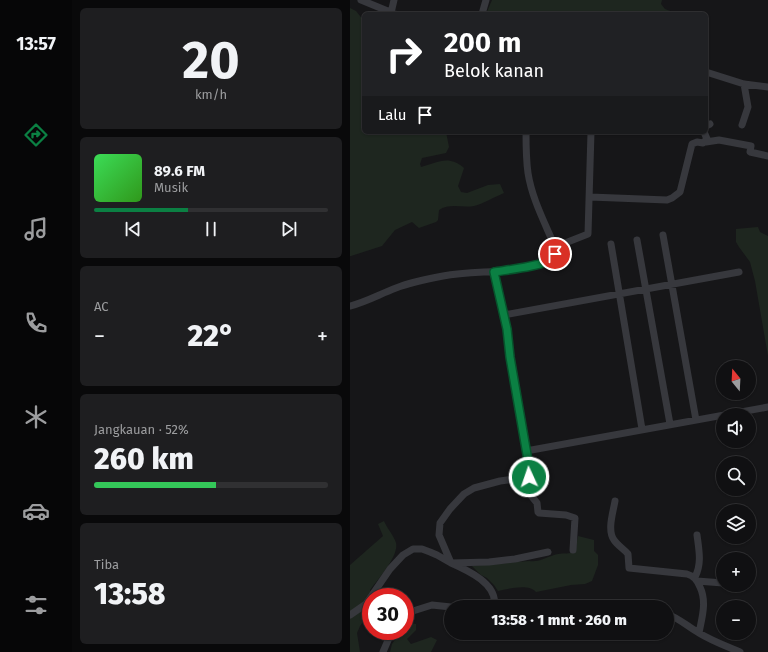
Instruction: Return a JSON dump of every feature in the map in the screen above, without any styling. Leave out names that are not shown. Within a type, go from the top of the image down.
[{"type":"street","points":[[360,0],[390,12]]},
{"type":"street","points":[[393,12],[394,0]]},
{"type":"street","points":[[483,12],[486,0]]},
{"type":"street","points":[[708,73],[744,84],[768,87]]},
{"type":"street","points":[[742,125],[748,107],[744,84]]},
{"type":"street","points":[[350,306],[361,303],[406,284],[445,276],[494,272],[529,267],[552,259],[555,254],[555,247],[533,194],[528,174],[526,134]]},
{"type":"street","points":[[555,247],[588,234],[588,206],[590,197],[590,134]]},
{"type":"street","points":[[705,134],[707,139],[706,142]]},
{"type":"street","points":[[590,197],[667,200],[672,198],[680,192],[692,144],[697,142],[703,143],[719,140],[750,146],[750,152],[768,156]]},
{"type":"street","points":[[663,235],[696,420]]},
{"type":"street","points":[[637,240],[670,424]]},
{"type":"street","points":[[611,244],[642,430]]},
{"type":"street","points":[[494,272],[504,315],[529,466],[529,493],[537,503],[538,513],[566,515],[575,518],[573,550]]},
{"type":"street","points":[[504,315],[739,272]]},
{"type":"street","points":[[526,451],[768,407]]},
{"type":"street","points":[[451,563],[439,535],[440,523],[450,509],[464,494],[474,488],[500,481],[529,477]]},
{"type":"street","points":[[616,501],[611,524],[612,535],[614,540],[628,554],[629,568],[687,574],[696,579],[716,582]]},
{"type":"street","points":[[698,535],[700,560],[696,579],[704,597],[699,633]]},
{"type":"street","points":[[350,615],[366,604],[390,569],[403,555],[413,549],[437,554],[451,563],[471,572],[486,583],[494,600]]},
{"type":"street","points":[[451,563],[489,562],[515,559],[548,552]]},
{"type":"street","points":[[414,611],[432,605],[444,606]]},
{"type":"street","points":[[674,616],[699,633],[740,652]]},
{"type":"street","points":[[383,652],[388,640]]},
{"type":"shaded area","points":[[492,0],[662,0],[661,4],[665,9],[673,12],[487,12]]},
{"type":"shaded area","points":[[350,8],[356,11],[362,18],[362,134],[446,134],[449,147],[446,153],[422,158],[420,164],[421,167],[442,161],[453,161],[464,168],[458,186],[461,192],[467,193],[488,185],[500,184],[504,193],[474,206],[451,206],[443,208],[439,210],[438,220],[436,222],[419,228],[412,222],[395,230],[382,246],[350,256]]},
{"type":"shaded area","points":[[758,227],[760,232],[768,236],[768,356],[755,281],[750,262],[736,242],[736,229]]},
{"type":"shaded area","points":[[384,521],[395,540],[396,548],[391,561],[371,588],[362,588],[362,623],[357,633],[360,652],[350,652],[350,565],[383,536],[378,524]]},
{"type":"shaded area","points":[[578,536],[594,540],[594,551],[598,555],[598,565],[592,581],[585,584],[571,585],[536,592],[533,589],[523,587],[498,591],[487,578],[481,575],[472,566],[536,561],[558,554],[575,552]]},
{"type":"shaded area","points":[[414,624],[416,624],[416,630],[414,632]]},
{"type":"shaded area","points":[[431,637],[437,640],[431,652],[390,652],[395,640],[408,640],[411,644]]},
{"type":"route","points":[[529,477],[529,466],[510,357],[509,337],[494,272],[529,267],[548,261],[552,259],[555,254]]}]
